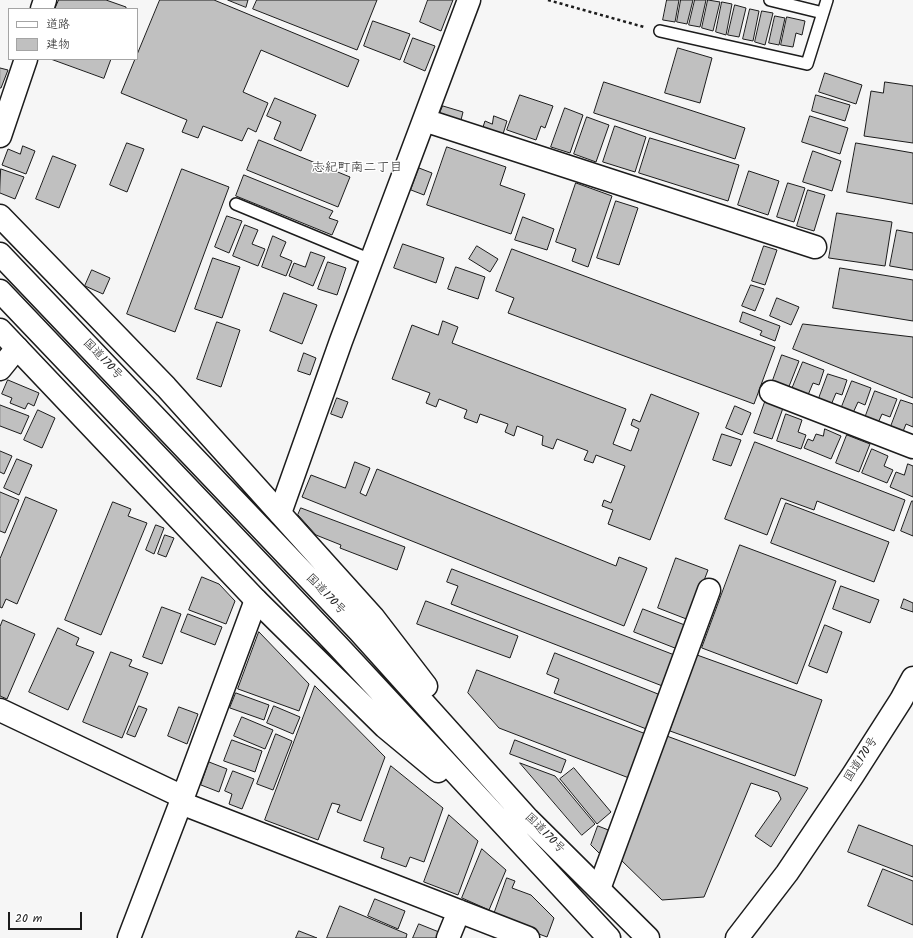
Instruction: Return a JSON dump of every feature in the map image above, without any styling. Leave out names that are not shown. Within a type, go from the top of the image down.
[{"type":"main road","points":[[280,514],[371,260],[469,0]]},
{"type":"main road","points":[[0,136],[26,60]]},
{"type":"main road","points":[[424,120],[815,247]]},
{"type":"main road","points":[[0,216],[166,387],[373,617],[528,819]]},
{"type":"main road","name":"国道170号","points":[[0,254],[359,631],[528,819],[648,938]]},
{"type":"main road","name":"国道170号","points":[[0,291],[344,652],[609,938]]},
{"type":"main road","points":[[0,330],[256,600],[386,727],[512,834]]},
{"type":"main road","points":[[0,369],[17,348]]},
{"type":"main road","points":[[771,392],[913,447]]},
{"type":"main road","points":[[599,888],[709,590]]},
{"type":"main road","points":[[129,938],[256,600]]},
{"type":"main road","name":"国道170号","points":[[737,938],[796,860],[901,700],[913,678]]},
{"type":"main road","points":[[0,710],[182,800],[528,938]]},
{"type":"main road","points":[[448,938],[459,911]]},
{"type":"lane","points":[[770,0],[823,13]]},
{"type":"lane","points":[[660,31],[807,64],[827,0]]},
{"type":"lane","points":[[236,204],[371,260]]},
{"type":"path","points":[[548,0],[660,31]]},
{"type":"building","points":[[59,0],[106,0],[126,7],[126,8],[55,8]]},
{"type":"building","points":[[160,0],[214,0],[359,60],[348,87],[261,50],[243,92],[268,103],[256,132],[248,128],[242,141],[203,126],[198,138],[182,132],[187,120],[121,93],[135,60],[138,60],[138,53]]},
{"type":"building","points":[[228,0],[248,0],[246,7]]},
{"type":"building","points":[[257,0],[377,0],[357,50],[253,9]]},
{"type":"building","points":[[428,0],[453,0],[441,31],[420,22]]},
{"type":"building","points":[[667,0],[679,0],[675,22],[663,20]]},
{"type":"building","points":[[681,0],[693,0],[687,24],[677,22]]},
{"type":"building","points":[[695,0],[706,0],[700,27],[689,25]]},
{"type":"building","points":[[708,0],[720,2],[713,31],[702,28]]},
{"type":"building","points":[[722,2],[732,4],[726,35],[716,32]]},
{"type":"building","points":[[735,5],[746,8],[739,37],[728,35]]},
{"type":"building","points":[[750,9],[759,11],[753,41],[743,39]]},
{"type":"building","points":[[762,11],[773,13],[765,45],[755,42]]},
{"type":"building","points":[[775,16],[785,18],[779,45],[769,43]]},
{"type":"building","points":[[787,17],[805,21],[802,35],[796,33],[793,47],[781,45]]},
{"type":"building","points":[[373,21],[410,34],[400,60],[364,46]]},
{"type":"building","points":[[413,38],[435,46],[425,71],[404,62]]},
{"type":"building","points":[[678,48],[712,58],[700,103],[665,93]]},
{"type":"building","points":[[54,60],[111,60],[104,78]]},
{"type":"building","points":[[0,68],[8,70],[1,88],[0,88]]},
{"type":"building","points":[[825,73],[862,85],[856,104],[819,92]]},
{"type":"building","points":[[604,82],[745,128],[735,159],[594,113]]},
{"type":"building","points":[[885,82],[913,86],[913,143],[864,136],[871,91],[883,93]]},
{"type":"building","points":[[520,95],[553,106],[545,128],[541,126],[536,140],[507,130]]},
{"type":"building","points":[[816,95],[850,105],[845,121],[812,111]]},
{"type":"building","points":[[275,98],[316,115],[301,151],[274,139],[281,122],[267,116]]},
{"type":"building","points":[[443,106],[463,112],[461,120],[440,113]]},
{"type":"building","points":[[565,108],[583,115],[570,153],[551,147]]},
{"type":"building","points":[[494,116],[507,121],[503,134],[483,127],[485,121],[492,124]]},
{"type":"building","points":[[810,116],[848,128],[840,154],[802,142]]},
{"type":"building","points":[[587,117],[609,125],[596,162],[574,154]]},
{"type":"building","points":[[615,126],[646,137],[635,172],[603,162]]},
{"type":"building","points":[[650,138],[739,165],[728,201],[639,173]]},
{"type":"building","points":[[259,140],[350,177],[338,207],[247,170]]},
{"type":"building","points":[[127,143],[144,149],[127,192],[110,185]]},
{"type":"building","points":[[856,143],[913,153],[913,204],[847,192]]},
{"type":"building","points":[[23,146],[35,151],[26,174],[2,165],[8,149],[20,154]]},
{"type":"building","points":[[447,147],[506,167],[500,185],[525,194],[511,234],[427,205]]},
{"type":"building","points":[[813,151],[841,161],[832,191],[803,182]]},
{"type":"building","points":[[53,156],[76,165],[59,208],[36,199]]},
{"type":"building","points":[[419,168],[432,173],[424,195],[411,190]]},
{"type":"building","points":[[1,169],[24,177],[15,199],[0,193]]},
{"type":"building","points":[[182,169],[229,187],[175,332],[127,314]]},
{"type":"building","points":[[749,171],[779,181],[768,215],[738,205]]},
{"type":"building","points":[[244,175],[333,211],[329,218],[338,221],[332,235],[236,196]]},
{"type":"building","points":[[576,183],[612,196],[588,267],[572,261],[576,249],[556,242]]},
{"type":"building","points":[[788,183],[805,188],[794,222],[777,217]]},
{"type":"building","points":[[808,190],[825,195],[814,231],[797,226]]},
{"type":"building","points":[[616,201],[638,208],[619,265],[597,258]]},
{"type":"building","points":[[837,213],[892,222],[885,266],[829,258]]},
{"type":"building","points":[[227,216],[242,221],[229,253],[215,247]]},
{"type":"building","points":[[523,217],[554,229],[547,250],[515,240]]},
{"type":"building","points":[[245,225],[258,230],[252,244],[265,249],[258,266],[233,256]]},
{"type":"building","points":[[897,230],[913,233],[913,270],[890,266]]},
{"type":"building","points":[[273,236],[286,242],[280,256],[292,261],[286,276],[262,267]]},
{"type":"building","points":[[403,244],[444,258],[436,283],[394,268]]},
{"type":"building","points":[[477,246],[498,259],[490,272],[469,259]]},
{"type":"building","points":[[764,246],[777,250],[765,285],[752,281]]},
{"type":"building","points":[[512,249],[775,347],[754,404],[508,313],[514,298],[496,291]]},
{"type":"building","points":[[311,252],[325,257],[313,286],[289,276],[294,263],[305,267]]},
{"type":"building","points":[[213,258],[240,267],[222,318],[195,309]]},
{"type":"building","points":[[328,262],[346,268],[337,295],[318,289]]},
{"type":"building","points":[[456,267],[485,277],[478,299],[448,289]]},
{"type":"building","points":[[840,268],[913,280],[913,321],[833,308]]},
{"type":"building","points":[[92,270],[110,278],[103,294],[85,286]]},
{"type":"building","points":[[751,285],[764,289],[755,311],[742,306]]},
{"type":"building","points":[[284,293],[317,305],[302,344],[270,331]]},
{"type":"building","points":[[777,298],[799,307],[791,325],[770,316]]},
{"type":"building","points":[[743,312],[780,326],[775,341],[760,335],[762,331],[740,322]]},
{"type":"building","points":[[443,321],[458,327],[452,343],[626,409],[613,444],[631,451],[639,429],[631,425],[633,419],[640,422],[651,394],[699,413],[650,540],[608,524],[613,510],[602,506],[604,500],[611,503],[625,466],[596,455],[593,463],[584,460],[588,451],[557,439],[553,449],[542,445],[543,436],[517,426],[514,436],[505,432],[508,424],[480,414],[477,423],[464,418],[467,410],[439,399],[436,407],[426,403],[430,393],[392,379],[412,325],[438,335]]},
{"type":"building","points":[[217,322],[240,330],[221,387],[197,379]]},
{"type":"building","points":[[803,324],[913,337],[913,398],[793,349]]},
{"type":"building","points":[[304,353],[316,358],[310,375],[298,371]]},
{"type":"building","points":[[782,355],[799,361],[788,389],[772,383]]},
{"type":"building","points":[[803,362],[824,370],[819,385],[813,383],[808,395],[792,389]]},
{"type":"building","points":[[828,374],[847,380],[842,395],[836,393],[831,405],[818,401]]},
{"type":"building","points":[[8,380],[39,393],[34,406],[28,403],[25,409],[10,403],[12,398],[2,394]]},
{"type":"building","points":[[852,381],[871,388],[865,405],[858,402],[853,413],[841,409]]},
{"type":"building","points":[[875,391],[897,399],[890,417],[882,414],[878,423],[865,418]]},
{"type":"building","points":[[337,398],[348,402],[342,418],[331,414]]},
{"type":"building","points":[[901,400],[913,404],[913,427],[906,424],[902,434],[890,429]]},
{"type":"building","points":[[765,402],[783,408],[772,439],[754,433]]},
{"type":"building","points":[[0,405],[29,416],[21,434],[0,426]]},
{"type":"building","points":[[735,406],[751,413],[742,435],[726,428]]},
{"type":"building","points":[[38,410],[55,418],[42,448],[24,440]]},
{"type":"building","points":[[786,414],[802,420],[798,432],[806,435],[801,449],[777,441]]},
{"type":"building","points":[[825,429],[841,436],[831,459],[804,448],[808,439],[813,441],[816,434],[823,436]]},
{"type":"building","points":[[722,434],[741,440],[731,466],[713,460]]},
{"type":"building","points":[[847,435],[870,444],[859,472],[836,463]]},
{"type":"building","points":[[755,442],[905,500],[894,531],[817,501],[814,510],[781,498],[767,535],[725,519]]},
{"type":"building","points":[[872,449],[888,456],[884,466],[893,470],[887,483],[862,473]]},
{"type":"building","points":[[0,451],[12,456],[4,474],[0,472]]},
{"type":"building","points":[[17,459],[32,465],[19,495],[4,488]]},
{"type":"building","points":[[355,462],[370,468],[360,493],[366,496],[377,469],[616,566],[619,557],[647,568],[624,626],[302,497],[311,475],[345,488]]},
{"type":"building","points":[[908,464],[913,466],[913,497],[890,487],[896,472],[904,475]]},
{"type":"building","points":[[0,492],[19,500],[5,533],[0,531]]},
{"type":"building","points":[[26,497],[57,510],[17,604],[6,599],[2,608],[0,607],[0,559]]},
{"type":"building","points":[[913,501],[913,536],[901,531]]},
{"type":"building","points":[[113,502],[131,509],[128,516],[147,523],[101,635],[65,620]]},
{"type":"building","points":[[786,503],[889,542],[874,582],[771,543]]},
{"type":"building","points":[[301,508],[405,547],[397,570],[340,548],[341,545],[316,535],[298,515]]},
{"type":"building","points":[[156,525],[164,528],[154,554],[146,550]]},
{"type":"building","points":[[165,535],[174,538],[166,557],[158,554]]},
{"type":"building","points":[[740,545],[836,581],[797,684],[702,648]]},
{"type":"building","points":[[676,558],[708,570],[689,620],[658,608]]},
{"type":"building","points":[[452,569],[677,656],[665,687],[451,604],[458,586],[447,582]]},
{"type":"building","points":[[202,577],[219,584],[235,601],[226,624],[189,610]]},
{"type":"building","points":[[841,586],[879,600],[870,623],[833,609]]},
{"type":"building","points":[[904,599],[913,603],[913,612],[901,608]]},
{"type":"building","points":[[426,601],[518,636],[510,658],[417,624]]},
{"type":"building","points":[[162,607],[181,614],[162,664],[143,657]]},
{"type":"building","points":[[643,609],[690,627],[680,650],[634,632]]},
{"type":"building","points":[[188,614],[222,627],[215,645],[181,632]]},
{"type":"building","points":[[3,620],[35,634],[7,699],[0,696],[0,627]]},
{"type":"building","points":[[825,625],[842,632],[827,673],[809,666]]},
{"type":"building","points":[[58,628],[79,638],[76,645],[94,652],[68,710],[29,692]]},
{"type":"building","points":[[259,632],[309,684],[299,711],[238,689]]},
{"type":"building","points":[[111,652],[132,660],[129,666],[148,673],[122,738],[83,722]]},
{"type":"building","points":[[555,653],[663,696],[649,730],[554,693],[559,679],[547,674]]},
{"type":"building","points":[[697,655],[822,700],[795,776],[670,731]]},
{"type":"building","points":[[477,670],[646,734],[629,778],[499,728],[468,693]]},
{"type":"building","points":[[315,686],[385,757],[361,821],[337,812],[340,805],[332,803],[318,840],[265,820]]},
{"type":"building","points":[[236,693],[269,705],[264,720],[230,708]]},
{"type":"building","points":[[139,706],[147,709],[135,737],[127,734]]},
{"type":"building","points":[[274,706],[300,717],[293,734],[267,723]]},
{"type":"building","points":[[179,707],[198,714],[187,744],[168,736]]},
{"type":"building","points":[[242,717],[273,730],[265,749],[234,736]]},
{"type":"building","points":[[276,734],[292,741],[273,790],[257,784]]},
{"type":"building","points":[[664,735],[808,788],[771,847],[755,836],[781,799],[778,792],[751,783],[704,897],[662,900],[620,859]]},
{"type":"building","points":[[232,740],[262,751],[255,772],[224,761]]},
{"type":"building","points":[[515,740],[566,760],[561,773],[510,754]]},
{"type":"building","points":[[209,762],[227,769],[219,792],[201,785]]},
{"type":"building","points":[[520,763],[555,776],[595,824],[582,835]]},
{"type":"building","points":[[391,766],[443,808],[424,862],[410,857],[406,867],[381,858],[384,848],[364,841]]},
{"type":"building","points":[[574,768],[611,812],[597,824],[560,779]]},
{"type":"building","points":[[233,771],[254,779],[242,809],[229,804],[232,794],[225,791]]},
{"type":"building","points":[[449,815],[478,841],[458,895],[424,882]]},
{"type":"building","points":[[859,825],[913,846],[913,877],[848,852]]},
{"type":"building","points":[[598,826],[611,831],[602,856],[591,845]]},
{"type":"building","points":[[482,849],[506,870],[489,910],[462,898]]},
{"type":"building","points":[[883,869],[913,881],[913,925],[868,906]]},
{"type":"building","points":[[507,878],[515,881],[512,888],[531,895],[554,918],[547,937],[493,917]]},
{"type":"building","points":[[375,899],[405,911],[398,929],[368,916]]},
{"type":"building","points":[[340,906],[407,934],[406,938],[327,938]]},
{"type":"building","points":[[419,924],[439,932],[436,938],[413,938]]},
{"type":"building","points":[[299,931],[317,938],[296,938]]},
{"type":"district","name":"志紀町南二丁目","points":[[357,169]]}]
